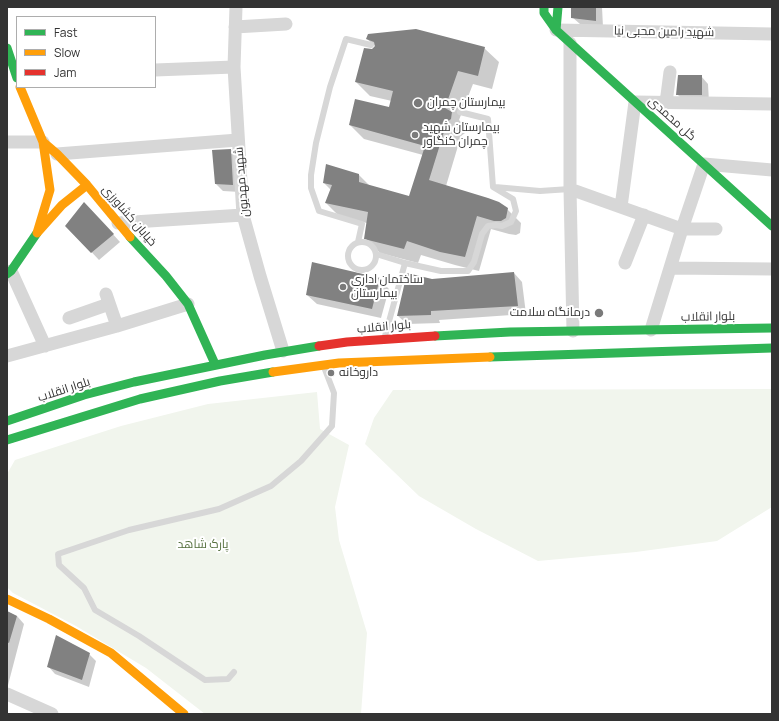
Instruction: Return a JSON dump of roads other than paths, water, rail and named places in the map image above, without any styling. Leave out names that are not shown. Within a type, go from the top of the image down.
[{"type":"main road","name":"گل محمدی","points":[[544,7],[544,13],[556,30],[772,226]]},
{"type":"main road","points":[[556,30],[558,7]]},
{"type":"main road","name":"خیابان کشاورزی","points":[[7,48],[15,73]]},
{"type":"main road","name":"خیابان کشاورزی","points":[[21,88],[43,142],[57,154],[87,185],[118,223],[166,276],[188,304],[215,364]]},
{"type":"main road","points":[[37,233],[50,190],[43,142]]},
{"type":"main road","points":[[9,273],[37,233],[62,205],[87,185]]},
{"type":"main road","name":"بلوار انقلاب","points":[[7,421],[84,395],[134,382],[283,351],[347,342],[428,336],[573,331],[772,328]]},
{"type":"main road","points":[[7,440],[140,399],[220,381],[270,372],[348,362],[772,348]]},
{"type":"main road","points":[[7,599],[111,653],[177,712]]},
{"type":"street","name":"شهید مهدیون","points":[[236,7],[234,67],[243,215],[283,351]]},
{"type":"street","points":[[235,27],[286,24]]},
{"type":"street","name":"شهید رامین محبی نیا","points":[[556,30],[772,34]]},
{"type":"street","points":[[570,42],[570,189],[573,331]]},
{"type":"street","points":[[156,70],[234,67]]},
{"type":"street","points":[[666,103],[670,72]]},
{"type":"street","points":[[621,207],[635,102],[772,104]]},
{"type":"street","points":[[57,154],[238,140]]},
{"type":"street","points":[[7,142],[43,142]]},
{"type":"street","points":[[651,330],[704,164],[772,170]]},
{"type":"street","points":[[570,189],[682,229],[716,229]]},
{"type":"street","points":[[118,223],[243,215]]},
{"type":"street","points":[[625,263],[644,215]]},
{"type":"street","points":[[670,268],[772,269]]},
{"type":"street","points":[[9,273],[45,346]]},
{"type":"street","points":[[69,318],[108,299],[118,326]]},
{"type":"street","points":[[7,356],[118,326],[188,304]]},
{"type":"street","points":[[7,694],[52,714]]},
{"type":"lane","points":[[358,242],[371,245],[376,254],[375,262],[372,266],[364,270],[356,268],[349,262],[348,253],[350,248],[358,242],[362,224],[319,212],[310,188],[316,143],[330,87],[346,39],[371,45]]},
{"type":"lane","points":[[460,112],[488,119],[493,187]]},
{"type":"lane","points":[[493,187],[540,191],[570,189]]},
{"type":"lane","points":[[376,254],[442,270],[468,271],[474,262],[482,234],[488,226],[502,226],[512,222],[516,211],[513,198],[493,187]]},
{"type":"lane","points":[[384,339],[405,262]]},
{"type":"lane","points":[[234,672],[228,679],[205,680],[139,636],[95,610],[84,588],[59,565],[58,554],[128,530],[219,509],[271,486],[301,461],[332,426],[334,393],[324,365]]},
{"type":"place","name":"بیمارستان چمران","points":[[418,103]]},
{"type":"place","name":"بیمارستان شهید چمران کنگاور","points":[[415,135]]},
{"type":"place","name":"ساختمان اداری بیمارستان","points":[[343,287]]},
{"type":"place","name":"درمانگاه سلامت","points":[[599,313]]},
{"type":"place","name":"داروخانه","points":[[331,373]]},
{"type":"park label","name":"پارک شاهد","points":[[203,545]]}]
